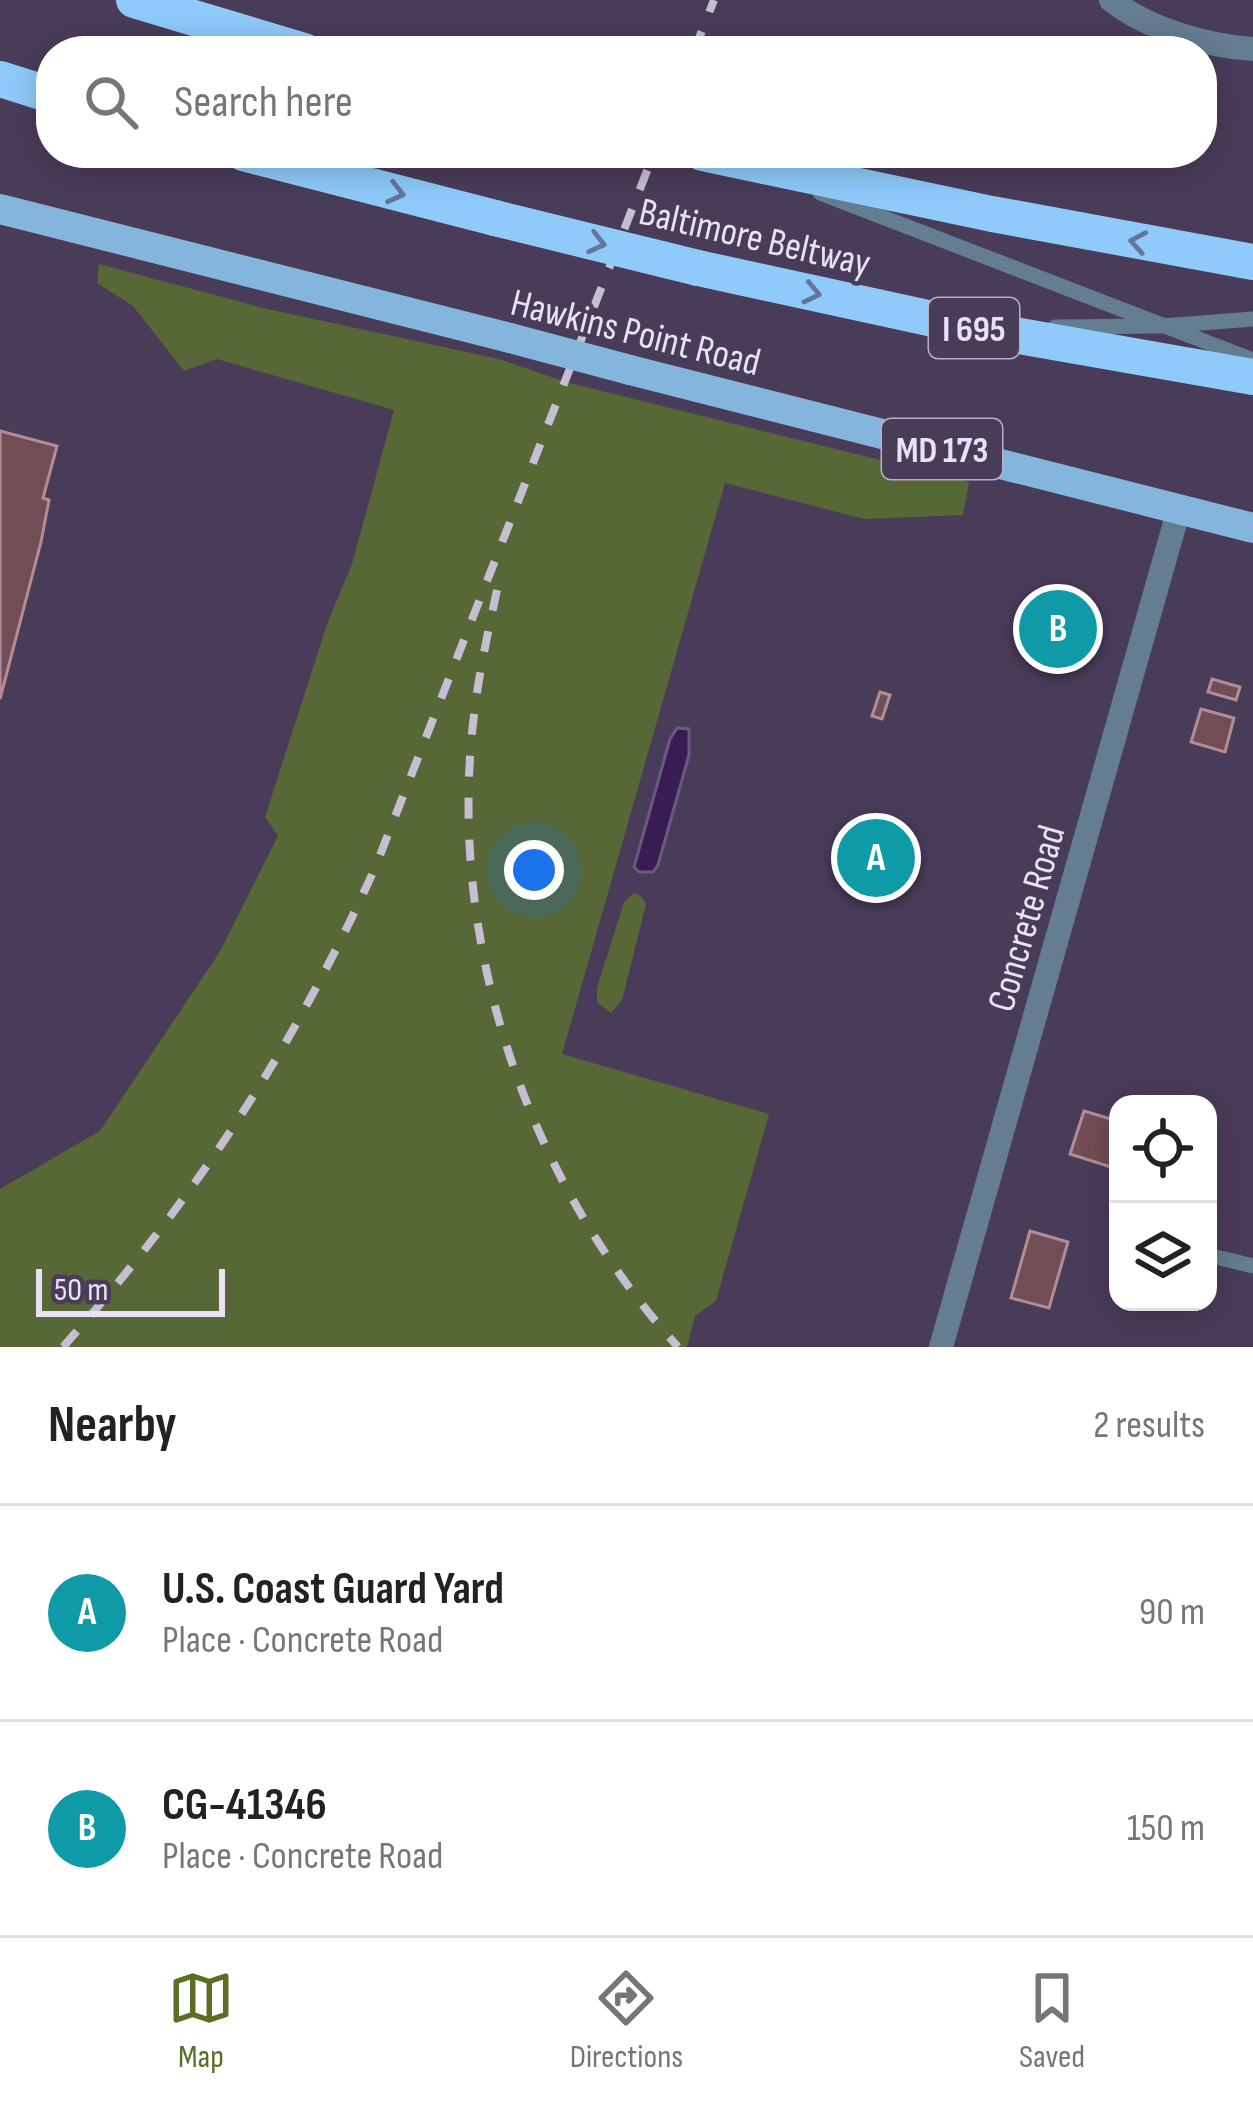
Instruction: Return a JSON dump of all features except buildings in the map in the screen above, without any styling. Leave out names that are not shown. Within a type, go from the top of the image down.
[{"type":"highway","points":[[134,0],[254,36]]},
{"type":"highway","points":[[0,79],[36,90]]},
{"type":"highway","name":"Baltimore Beltway","points":[[301,168],[698,268],[974,328],[1253,377]]},
{"type":"highway","name":"Baltimore Beltway","points":[[768,168],[1253,262]]},
{"type":"main road","name":"Hawkins Point Road","points":[[0,209],[1253,528]]},
{"type":"street","points":[[1111,0],[1125,11],[1189,36]]},
{"type":"street","points":[[1217,44],[1253,49]]},
{"type":"street","name":"Concrete Road","points":[[941,1347],[1179,509]]},
{"type":"lane","points":[[754,168],[1253,360]]},
{"type":"lane","points":[[974,328],[1162,326],[1253,319]]},
{"type":"lane","points":[[1217,1257],[1253,1266]]},
{"type":"green space","points":[[99,264],[263,308],[499,359],[566,382],[969,482],[963,515],[864,519],[725,483],[562,1054],[769,1114],[716,1301],[695,1316],[687,1347],[0,1347],[0,1189],[100,1131],[219,953],[278,836],[265,817],[327,624],[352,564],[394,410],[217,359],[184,371],[133,306],[97,283]]},
{"type":"green space","points":[[634,893],[646,904],[622,1000],[611,1013],[597,1002],[597,988],[624,902]]},
{"type":"shaded area","points":[[677,728],[689,729],[689,755],[658,865],[653,872],[639,872],[634,867]]},
{"type":"railway","points":[[700,36],[714,0]]},
{"type":"railway","points":[[63,1347],[157,1234],[238,1120],[343,935],[375,868],[648,168]]},
{"type":"railway","points":[[497,590],[476,699],[469,800],[473,886],[486,970],[509,1053],[540,1133],[578,1210],[625,1281],[678,1347]]},
{"type":"place","name":"CG-41346","points":[[1058,629]]},
{"type":"place","name":"U.S. Coast Guard Yard","points":[[876,858]]}]
